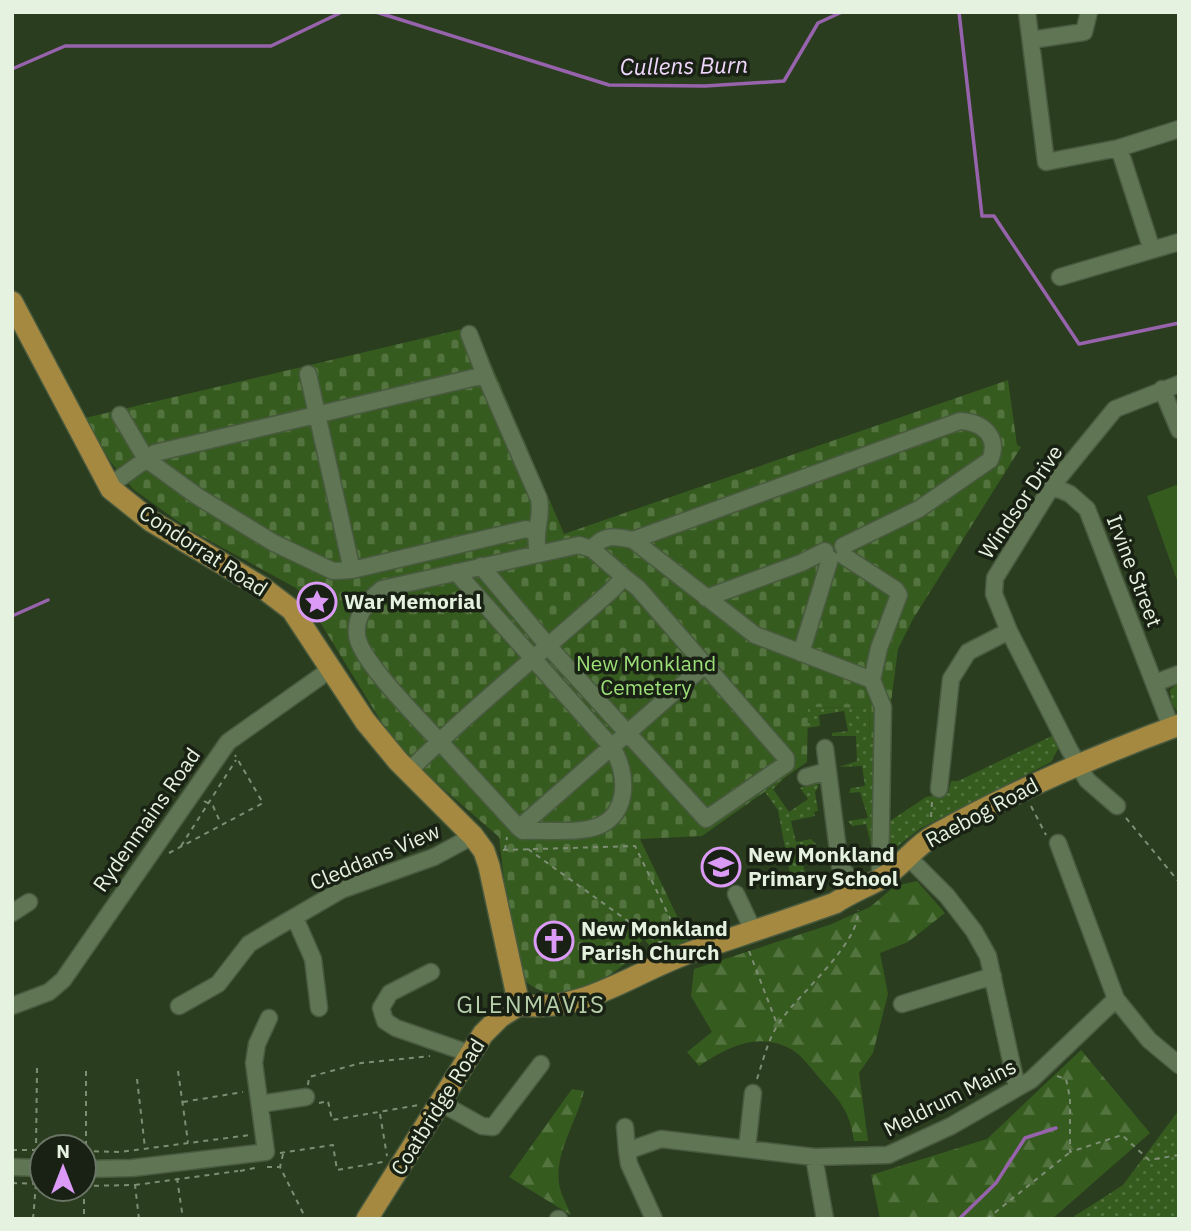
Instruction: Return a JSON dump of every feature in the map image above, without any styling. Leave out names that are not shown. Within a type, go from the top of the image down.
[{"type":"main road","name":"Condorrat Road","points":[[12,302],[109,486],[151,521],[263,588],[292,610],[365,721],[408,772],[479,844]]},
{"type":"main road","name":"Raebog Road","points":[[519,1005],[541,1008],[585,1000],[652,967],[835,903],[857,888],[880,880],[893,871],[906,855],[933,836],[1078,764],[1175,726]]},
{"type":"main road","points":[[479,844],[519,1005]]},
{"type":"main road","name":"Coatbridge Road","points":[[367,1219],[432,1104],[499,1017],[519,1005]]},
{"type":"street","points":[[1027,12],[1046,162],[1119,148],[1179,129]]},
{"type":"street","points":[[1031,40],[1084,32],[1090,12]]},
{"type":"street","points":[[1119,148],[1152,250]]},
{"type":"street","points":[[1060,277],[1179,242]]},
{"type":"street","points":[[469,334],[539,499],[541,510],[535,532],[538,553]]},
{"type":"street","points":[[308,374],[352,570]]},
{"type":"street","points":[[109,486],[155,453],[485,375]]},
{"type":"street","name":"Windsor Drive","points":[[1117,806],[1087,780],[1078,764],[1009,631],[994,594],[995,578],[1052,486],[1115,410],[1161,389],[1179,384]]},
{"type":"street","points":[[1161,389],[1179,430]]},
{"type":"street","points":[[120,415],[146,459],[197,496],[274,543],[333,571],[352,570],[526,529],[535,532]]},
{"type":"street","points":[[592,549],[599,540],[609,537],[633,540],[960,421],[982,425],[988,430],[993,445],[990,460],[919,509],[836,553],[706,598]]},
{"type":"street","name":"Irvine Street","points":[[1052,486],[1070,494],[1087,509],[1155,683],[1175,726]]},
{"type":"street","points":[[633,540],[755,635],[872,680]]},
{"type":"street","points":[[456,572],[620,760],[625,786],[622,798],[609,817],[590,829],[523,831],[369,662],[357,638],[357,625],[366,605],[382,589],[481,566],[538,553],[579,545],[592,549],[638,588],[779,748],[786,758],[786,764],[706,819],[549,647],[481,566]]},
{"type":"street","points":[[801,653],[836,553]]},
{"type":"street","points":[[836,553],[896,590],[898,595],[879,648],[872,680],[883,707],[880,880]]},
{"type":"street","points":[[408,772],[624,577]]},
{"type":"street","points":[[939,789],[951,679],[968,652],[1009,631]]},
{"type":"street","points":[[519,828],[705,665]]},
{"type":"street","name":"Rydenmains Road","points":[[12,1006],[49,992],[63,979],[228,741],[331,669]]},
{"type":"street","points":[[1155,683],[1179,674]]},
{"type":"street","points":[[825,748],[840,866],[857,888]]},
{"type":"street","points":[[806,777],[827,771]]},
{"type":"street","points":[[1058,843],[1116,999],[1149,1040],[1179,1065]]},
{"type":"street","name":"Cleddans View","points":[[179,1006],[218,984],[249,944],[341,890],[479,844]]},
{"type":"street","points":[[906,855],[947,895],[974,931],[988,956],[1017,1088]]},
{"type":"street","points":[[736,894],[749,934]]},
{"type":"street","points":[[12,913],[29,902]]},
{"type":"street","name":"Cleddans View","points":[[295,918],[313,959],[319,1008]]},
{"type":"street","points":[[431,972],[390,993],[381,1007],[385,1021],[396,1028],[471,1054]]},
{"type":"street","points":[[902,1004],[993,976]]},
{"type":"street","name":"Meldrum Mains","points":[[627,1151],[661,1139],[814,1157],[888,1155],[951,1126],[1017,1088],[1041,1071],[1116,999]]},
{"type":"street","points":[[98,1170],[176,1171],[266,1152],[254,1063],[268,1018]]},
{"type":"street","points":[[432,1104],[482,1126],[493,1127],[517,1083],[541,1065]]},
{"type":"street","points":[[747,1148],[753,1093]]},
{"type":"street","points":[[259,1097],[306,1097]]},
{"type":"street","points":[[625,1127],[629,1164],[654,1219]]},
{"type":"street","points":[[814,1157],[825,1219]]},
{"type":"path","points":[[139,868],[263,803],[228,741]]},
{"type":"path","points":[[180,847],[237,758]]},
{"type":"path","points":[[933,836],[933,792],[939,789]]},
{"type":"path","points":[[1022,790],[1048,838],[1058,843]]},
{"type":"path","points":[[191,792],[208,803],[221,825]]},
{"type":"path","points":[[1117,806],[1179,882]]},
{"type":"path","points":[[479,844],[527,849],[635,846],[679,937],[669,942],[657,942],[527,849]]},
{"type":"path","points":[[753,1093],[777,1025],[811,982],[842,951],[858,917],[857,888]]},
{"type":"path","points":[[749,934],[777,1025]]},
{"type":"path","points":[[432,1104],[332,1120],[328,1101],[311,1105],[306,1097],[309,1077],[361,1063],[437,1056]]},
{"type":"path","points":[[36,1133],[37,1068]]},
{"type":"path","points":[[85,1133],[86,1069]]},
{"type":"path","points":[[178,1071],[188,1148]]},
{"type":"path","points":[[1041,1071],[1066,1079],[1070,1098],[1070,1152]]},
{"type":"path","points":[[137,1079],[145,1149]]},
{"type":"path","points":[[182,1102],[259,1097]]},
{"type":"path","points":[[266,1152],[283,1153],[333,1145],[337,1170],[388,1161],[380,1112]]},
{"type":"path","points":[[98,1151],[145,1149],[265,1133]]},
{"type":"path","points":[[987,1219],[1070,1152],[1122,1135],[1149,1160],[1179,1155]]},
{"type":"path","points":[[283,1153],[280,1167],[306,1219]]},
{"type":"path","points":[[176,1171],[183,1219]]},
{"type":"path","points":[[98,1187],[135,1185],[176,1171],[238,1171]]},
{"type":"path","points":[[135,1185],[139,1219]]},
{"type":"green space","name":"New Monkland Cemetery","points":[[475,326],[564,534],[1008,380],[1017,445],[1021,447],[913,619],[898,649],[887,733],[870,739],[869,708],[808,707],[807,762],[702,836],[640,839],[690,943],[657,954],[644,939],[628,954],[632,958],[619,968],[573,992],[557,994],[542,991],[528,983],[515,969],[499,837],[424,772],[387,731],[304,596],[296,588],[190,530],[133,489],[110,461],[85,418]]},
{"type":"green space","points":[[1179,484],[1179,586],[1147,496]]},
{"type":"green space","points":[[1179,682],[1178,713],[1171,702],[1170,690]]},
{"type":"green space","points":[[807,707],[869,708],[870,739],[877,739],[875,864],[850,862],[852,852],[872,849],[866,824],[852,826],[848,821],[868,818],[860,792],[849,793],[851,788],[865,786],[862,766],[839,767],[857,761],[856,736],[832,736],[832,733],[848,731],[844,711],[819,715],[820,726],[807,728]]},
{"type":"green space","points":[[1054,735],[1059,747],[1051,762],[921,828],[890,852],[885,845],[887,823],[926,797],[948,793],[951,781],[958,781]]},
{"type":"green space","points":[[783,779],[773,789],[789,812],[808,799],[800,788],[816,783],[819,786],[815,792],[818,811],[814,812],[815,816],[791,821],[796,842],[811,839],[816,844],[799,849],[806,876],[791,880],[778,810],[765,792]]},
{"type":"green space","points":[[917,881],[945,913],[908,942],[880,953],[888,994],[873,1053],[859,1073],[868,1141],[854,1141],[850,1122],[839,1101],[791,1049],[767,1041],[755,1041],[732,1048],[699,1066],[687,1052],[712,1032],[691,996],[694,969],[829,925],[870,907],[895,886]]},
{"type":"green space","points":[[1081,1050],[1150,1133],[1052,1219],[880,1219],[871,1175],[987,1139]]},
{"type":"green space","points":[[572,1089],[584,1091],[563,1148],[559,1171],[561,1191],[571,1215],[509,1177]]},
{"type":"green space","points":[[1179,1110],[1179,1219],[1070,1219],[1123,1185]]},
{"type":"waterway","name":"Cullens Burn","points":[[12,69],[65,46],[271,46],[342,12]]},
{"type":"waterway","name":"Cullens Burn","points":[[376,12],[609,85],[705,86],[784,81],[818,23],[842,12]]},
{"type":"waterway","name":"Cullens Burn","points":[[959,12],[982,216],[994,216],[1079,344],[1179,323]]},
{"type":"waterway","points":[[12,616],[48,600]]},
{"type":"waterway","points":[[959,1219],[996,1183],[1025,1138],[1056,1128]]},
{"type":"place","name":"War Memorial","points":[[317,602]]},
{"type":"place","name":"New Monkland Primary School","points":[[721,867]]},
{"type":"place","name":"New Monkland Parish Church","points":[[554,941]]},
{"type":"district","name":"GLENMAVIS","points":[[531,1005]]}]
